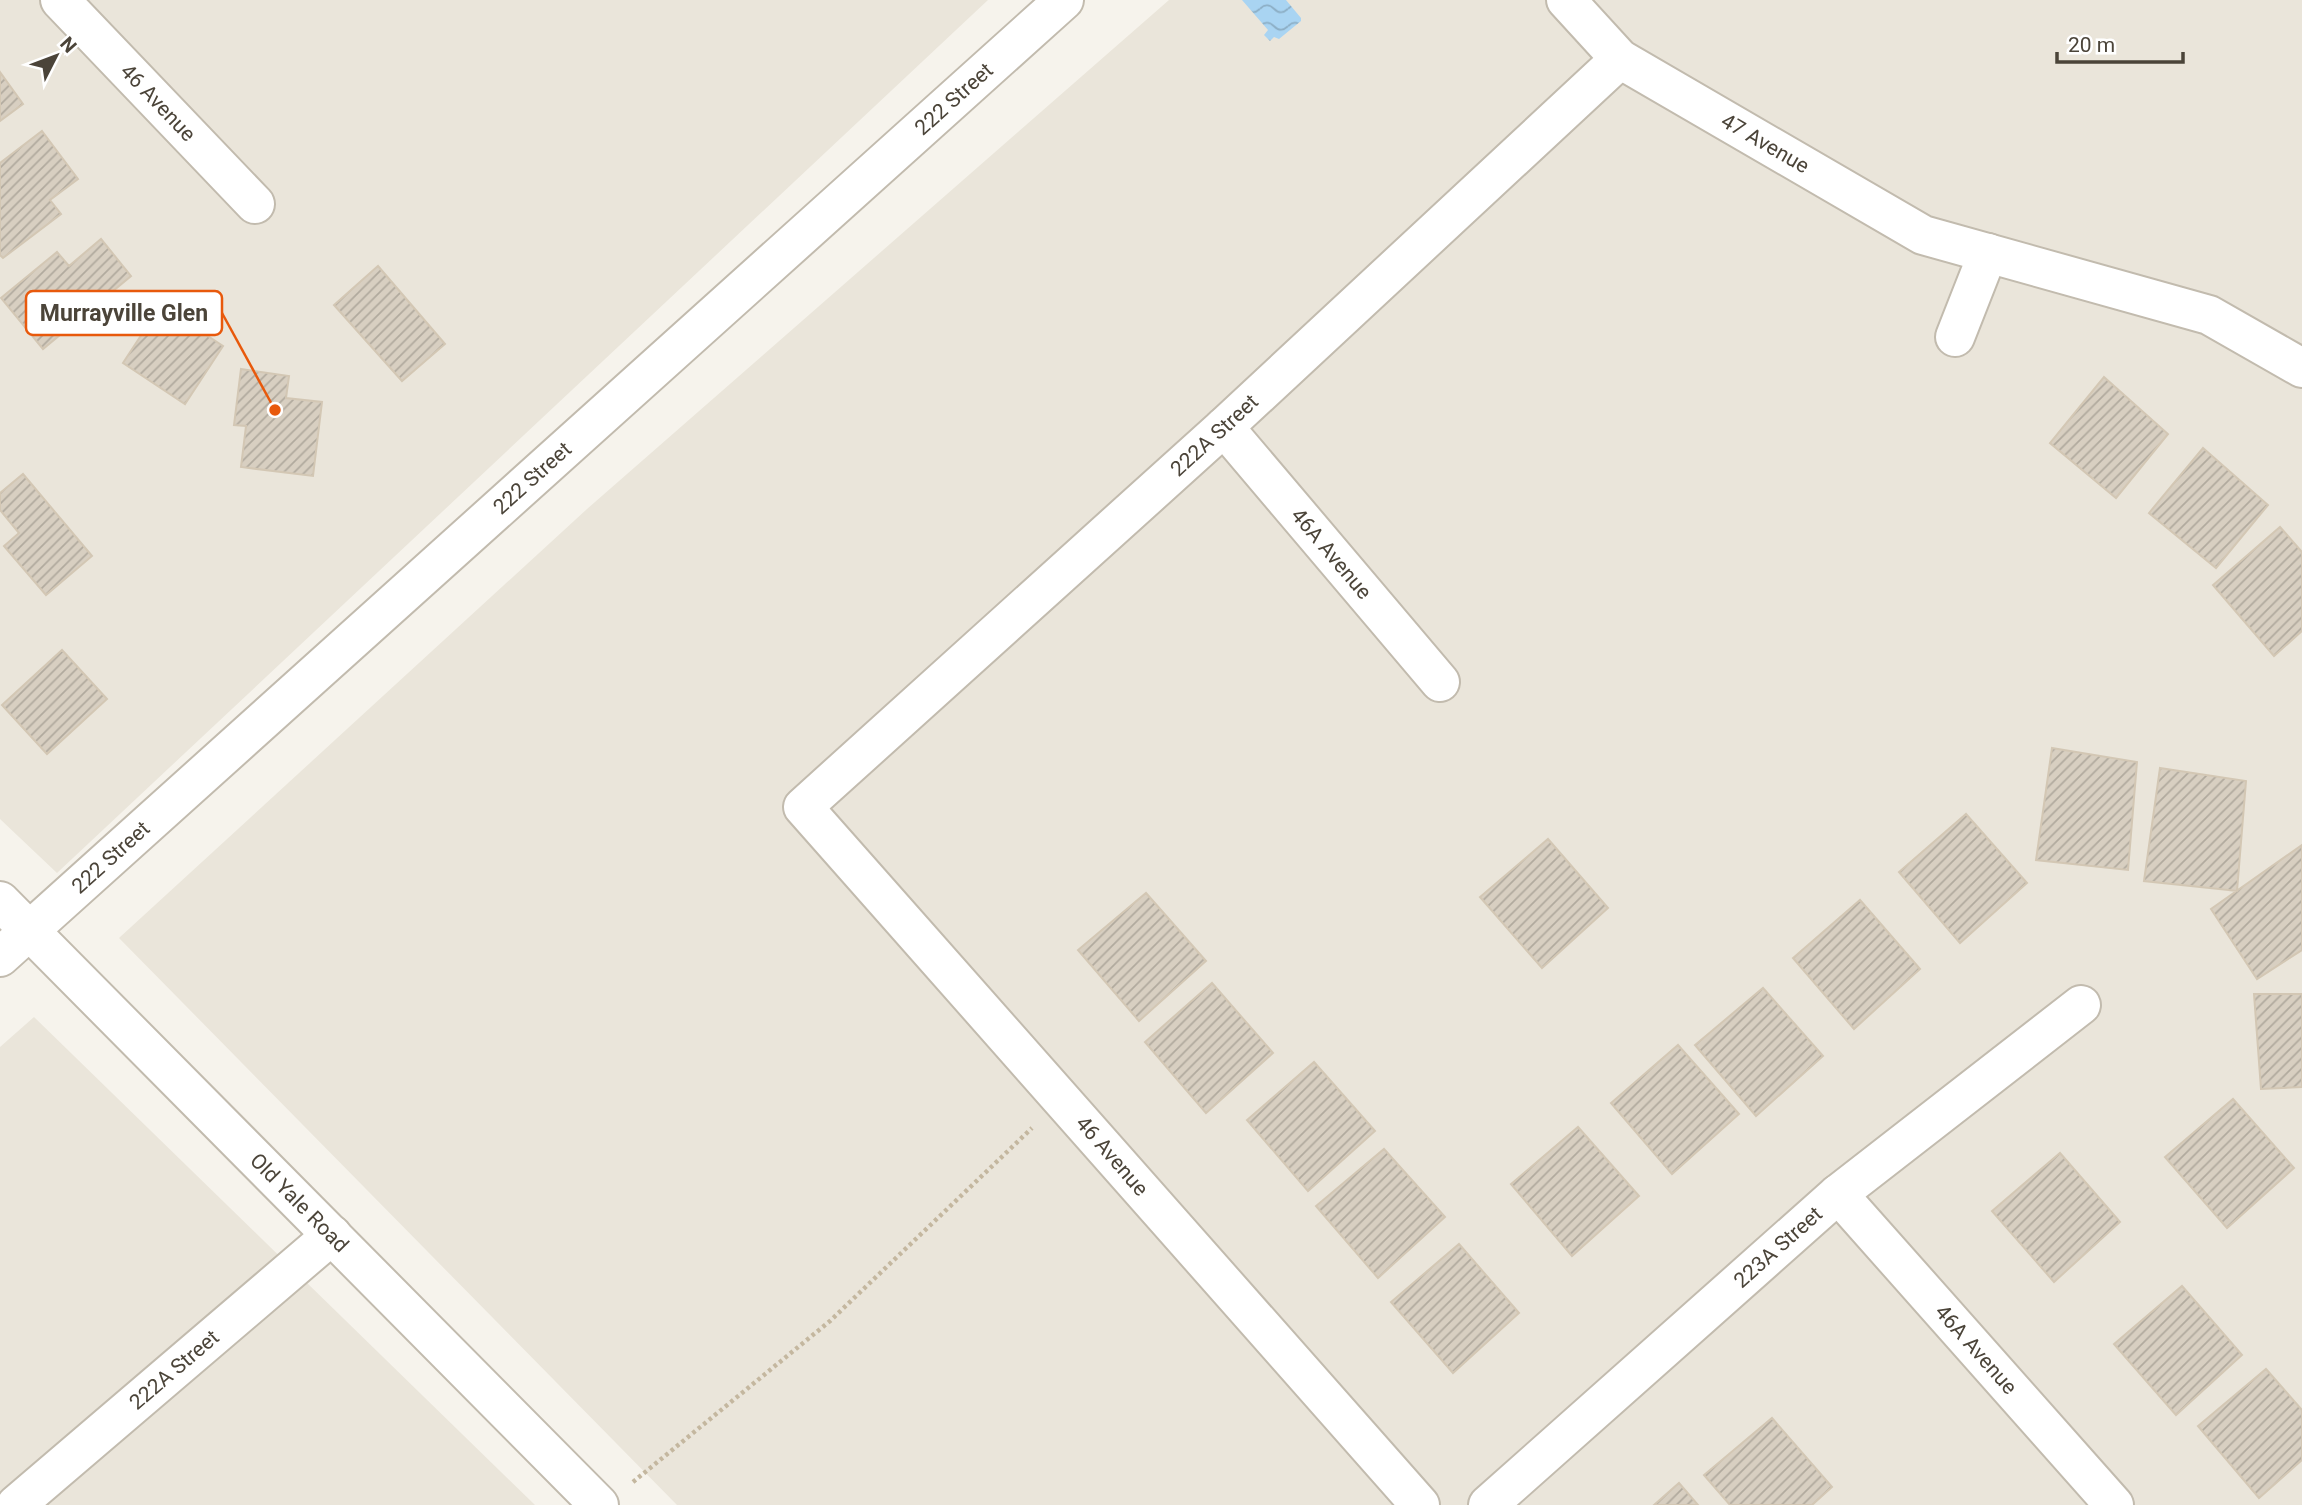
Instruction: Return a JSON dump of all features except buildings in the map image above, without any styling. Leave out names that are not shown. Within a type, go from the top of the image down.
[{"type":"street","name":"46 Avenue","points":[[60,0],[256,204]]},
{"type":"street","name":"222 Street","points":[[0,957],[1064,0]]},
{"type":"street","name":"47 Avenue","points":[[1566,0],[1620,59],[1923,235],[2209,315],[2302,368]]},
{"type":"street","name":"222A Street","points":[[803,807],[1224,427],[1620,59]]},
{"type":"street","points":[[1955,337],[1988,253]]},
{"type":"street","name":"46A Avenue","points":[[1224,427],[1440,682]]},
{"type":"street","name":"46 Avenue","points":[[803,807],[1420,1505]]},
{"type":"street","name":"Old Yale Road","points":[[0,901],[332,1235],[613,1496]]},
{"type":"street","name":"223A Street","points":[[1488,1505],[1838,1194],[2081,1005]]},
{"type":"street","name":"46A Avenue","points":[[1838,1194],[2114,1505]]},
{"type":"street","name":"222A Street","points":[[16,1505],[332,1235]]},
{"type":"path","points":[[613,1496],[830,1321],[1062,1100]]},
{"type":"shaded area","points":[[0,0],[988,0],[57,873],[0,819]]},
{"type":"shaded area","points":[[1169,0],[2302,0],[2302,1505],[677,1505],[119,938],[587,509]]},
{"type":"shaded area","points":[[34,1017],[535,1505],[0,1505],[0,1047]]},
{"type":"water","points":[[1242,0],[1286,0],[1301,21],[1279,39],[1274,37],[1270,41],[1264,35],[1268,30]]},
{"type":"place","name":"Murrayville Glen","points":[[275,410]]}]
